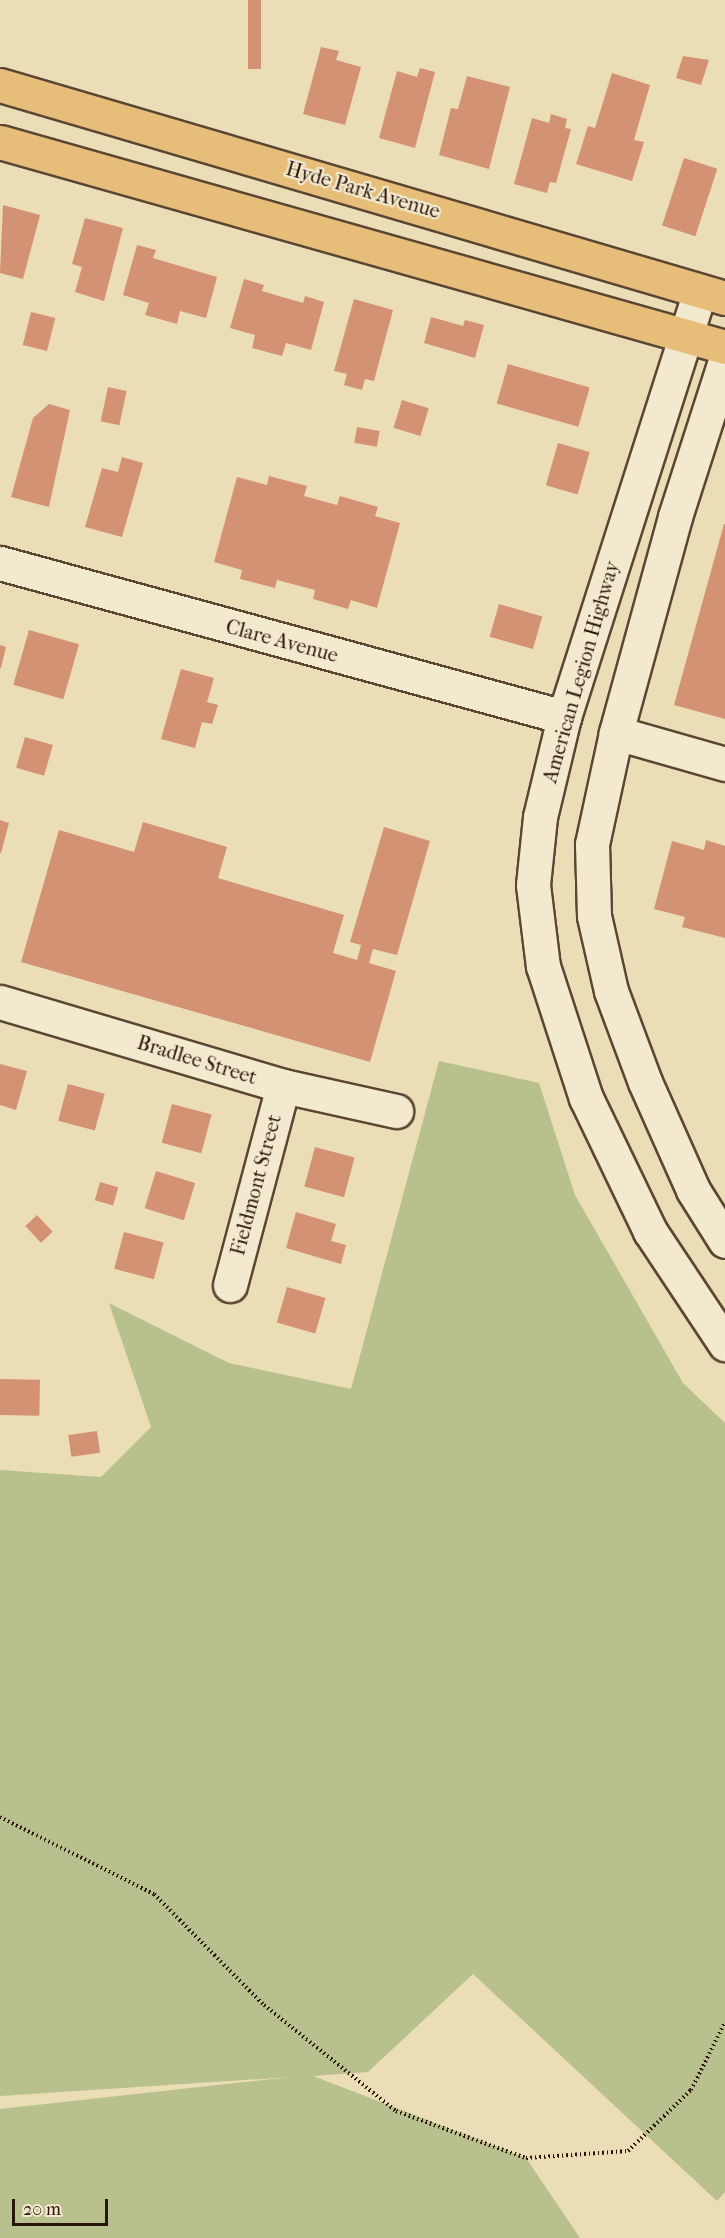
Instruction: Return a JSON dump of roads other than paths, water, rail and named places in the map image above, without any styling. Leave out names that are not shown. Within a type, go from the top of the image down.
[{"type":"main road","name":"Hyde Park Avenue","points":[[0,85],[713,295]]},
{"type":"main road","points":[[0,142],[725,346]]},
{"type":"main road","name":"American Legion Highway","points":[[713,295],[685,335],[564,717],[540,817],[533,885],[543,966],[586,1098],[650,1231],[725,1344]]},
{"type":"main road","points":[[725,361],[675,517],[616,733],[592,844],[594,916],[611,992],[645,1082],[693,1190],[725,1241]]},
{"type":"main road","name":"Clare Avenue","points":[[0,563],[564,717]]},
{"type":"main road","points":[[616,733],[725,764]]},
{"type":"main road","name":"Bradlee Street","points":[[0,1002],[283,1086],[396,1111]]},
{"type":"main road","name":"Fieldmont Street","points":[[230,1285],[283,1086]]}]
